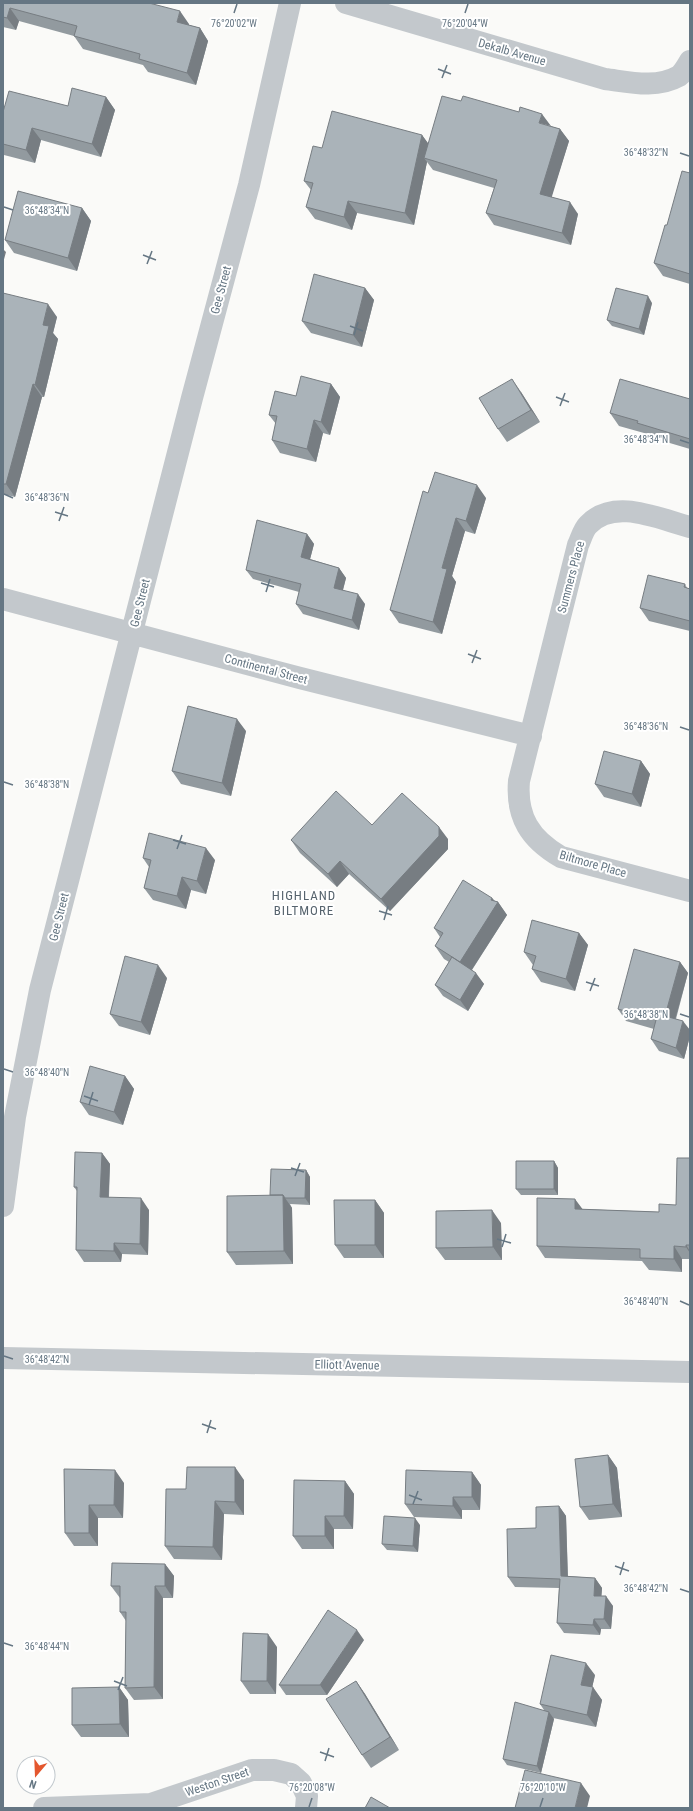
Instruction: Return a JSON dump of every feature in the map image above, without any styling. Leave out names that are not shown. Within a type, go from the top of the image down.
[{"type":"street","name":"Gee Street","points":[[3,1206],[15,1116],[40,990],[249,185],[290,3]]},
{"type":"street","name":"Dekalb Avenue","points":[[346,3],[605,79],[642,84],[659,82],[685,68]]},
{"type":"street","name":"Summers Place","points":[[530,736],[578,545],[586,526],[597,517],[612,510],[629,511],[690,527]]},
{"type":"street","name":"Continental Street","points":[[3,599],[300,678],[530,736]]},
{"type":"street","name":"Biltmore Place","points":[[530,736],[519,781],[518,793],[521,815],[531,834],[546,849],[562,857],[690,891]]},
{"type":"street","name":"Elliott Avenue","points":[[3,1358],[690,1372]]},
{"type":"street","name":"Weston Street","points":[[44,1808],[158,1806],[252,1770],[274,1770],[291,1774],[301,1783],[307,1796],[306,1808]]},
{"type":"building","points":[[3,3],[149,3],[180,11],[177,22],[200,28],[187,73],[139,59],[140,54],[74,36],[77,26],[10,8],[7,18],[3,17]]},
{"type":"building","points":[[72,88],[106,97],[92,144],[32,128],[26,150],[3,144],[3,112],[9,91],[68,106]]},
{"type":"building","points":[[442,96],[461,101],[463,96],[519,112],[520,107],[542,114],[539,123],[560,129],[540,194],[570,202],[562,233],[486,213],[497,180],[424,158]]},
{"type":"building","points":[[332,111],[422,135],[405,213],[348,201],[344,217],[306,207],[313,183],[304,181],[313,146],[322,148]]},
{"type":"building","points":[[682,171],[690,173],[690,274],[654,263],[665,225],[667,225]]},
{"type":"building","points":[[18,191],[82,208],[68,258],[5,240]]},
{"type":"building","points":[[314,274],[365,288],[353,335],[302,321]]},
{"type":"building","points":[[616,288],[648,296],[639,329],[607,320]]},
{"type":"building","points":[[3,293],[48,304],[43,325],[49,326],[35,385],[33,384],[6,484],[3,484]]},
{"type":"building","points":[[301,376],[331,384],[321,422],[314,420],[307,449],[272,440],[277,416],[269,415],[275,391],[296,396]]},
{"type":"building","points":[[512,379],[531,410],[498,429],[479,398]]},
{"type":"building","points":[[620,379],[690,399],[690,439],[610,413]]},
{"type":"building","points":[[435,472],[477,485],[466,521],[456,518],[442,568],[447,569],[433,622],[390,610],[423,491],[428,493]]},
{"type":"building","points":[[257,520],[307,534],[301,557],[339,568],[334,588],[358,594],[352,620],[296,604],[301,584],[246,570]]},
{"type":"building","points":[[648,575],[685,584],[684,587],[690,589],[690,621],[640,608]]},
{"type":"building","points":[[188,706],[237,719],[222,783],[172,771]]},
{"type":"building","points":[[604,751],[641,761],[632,794],[595,784]]},
{"type":"building","points":[[336,791],[372,825],[402,793],[439,827],[439,836],[381,899],[340,861],[328,874],[291,840]]},
{"type":"building","points":[[149,833],[206,848],[197,881],[182,877],[177,896],[144,888],[151,860],[143,858]]},
{"type":"building","points":[[463,880],[492,898],[491,900],[498,902],[460,962],[435,946],[443,933],[434,928]]},
{"type":"building","points":[[532,920],[579,933],[566,979],[532,969],[536,956],[524,952]]},
{"type":"building","points":[[634,949],[680,962],[665,1016],[683,1021],[676,1048],[651,1039],[656,1020],[618,1009]]},
{"type":"building","points":[[125,956],[158,965],[141,1022],[110,1014]]},
{"type":"building","points":[[452,957],[476,973],[460,1000],[435,985]]},
{"type":"building","points":[[90,1066],[125,1076],[114,1112],[80,1102]]},
{"type":"building","points":[[75,1152],[102,1153],[100,1197],[141,1198],[140,1244],[114,1243],[114,1251],[76,1250],[77,1187],[74,1187]]},
{"type":"building","points":[[677,1158],[690,1158],[690,1245],[686,1245],[686,1247],[674,1246],[674,1259],[640,1258],[640,1249],[537,1246],[537,1198],[575,1199],[575,1209],[659,1212],[659,1204],[676,1205]]},
{"type":"building","points":[[516,1161],[554,1161],[554,1189],[516,1189]]},
{"type":"building","points":[[271,1169],[306,1170],[305,1198],[285,1198],[283,1195],[270,1195]]},
{"type":"building","points":[[283,1195],[284,1251],[227,1252],[227,1196]]},
{"type":"building","points":[[334,1200],[375,1200],[375,1245],[335,1245]]},
{"type":"building","points":[[492,1210],[493,1247],[436,1248],[436,1211]]},
{"type":"building","points":[[608,1455],[613,1504],[580,1507],[575,1459]]},
{"type":"building","points":[[187,1467],[235,1467],[235,1502],[215,1501],[213,1547],[165,1546],[166,1489],[186,1489]]},
{"type":"building","points":[[64,1469],[115,1470],[114,1505],[89,1505],[89,1533],[65,1533]]},
{"type":"building","points":[[406,1470],[472,1472],[472,1497],[453,1497],[453,1506],[405,1504]]},
{"type":"building","points":[[294,1480],[345,1481],[344,1516],[325,1516],[325,1536],[293,1536]]},
{"type":"building","points":[[559,1506],[561,1576],[595,1578],[594,1596],[606,1596],[604,1619],[594,1619],[593,1625],[557,1623],[560,1579],[508,1577],[507,1529],[536,1528],[536,1507]]},
{"type":"building","points":[[384,1516],[415,1518],[413,1546],[382,1544]]},
{"type":"building","points":[[112,1563],[165,1564],[165,1586],[155,1586],[154,1687],[125,1688],[126,1612],[120,1612],[120,1586],[111,1586]]},
{"type":"building","points":[[328,1610],[357,1630],[320,1685],[279,1685]]},
{"type":"building","points":[[243,1633],[268,1634],[267,1681],[241,1681]]},
{"type":"building","points":[[551,1655],[586,1663],[581,1685],[593,1687],[587,1715],[540,1704]]},
{"type":"building","points":[[356,1681],[390,1737],[362,1755],[326,1699]]},
{"type":"building","points":[[119,1687],[120,1724],[72,1725],[72,1688]]},
{"type":"building","points":[[515,1702],[549,1712],[537,1766],[503,1759]]},
{"type":"building","points":[[525,1770],[581,1783],[575,1808],[515,1808]]},
{"type":"building","points":[[371,1797],[390,1808],[365,1808]]},
{"type":"district","name":"HIGHLAND BILTMORE","points":[[304,902]]}]
